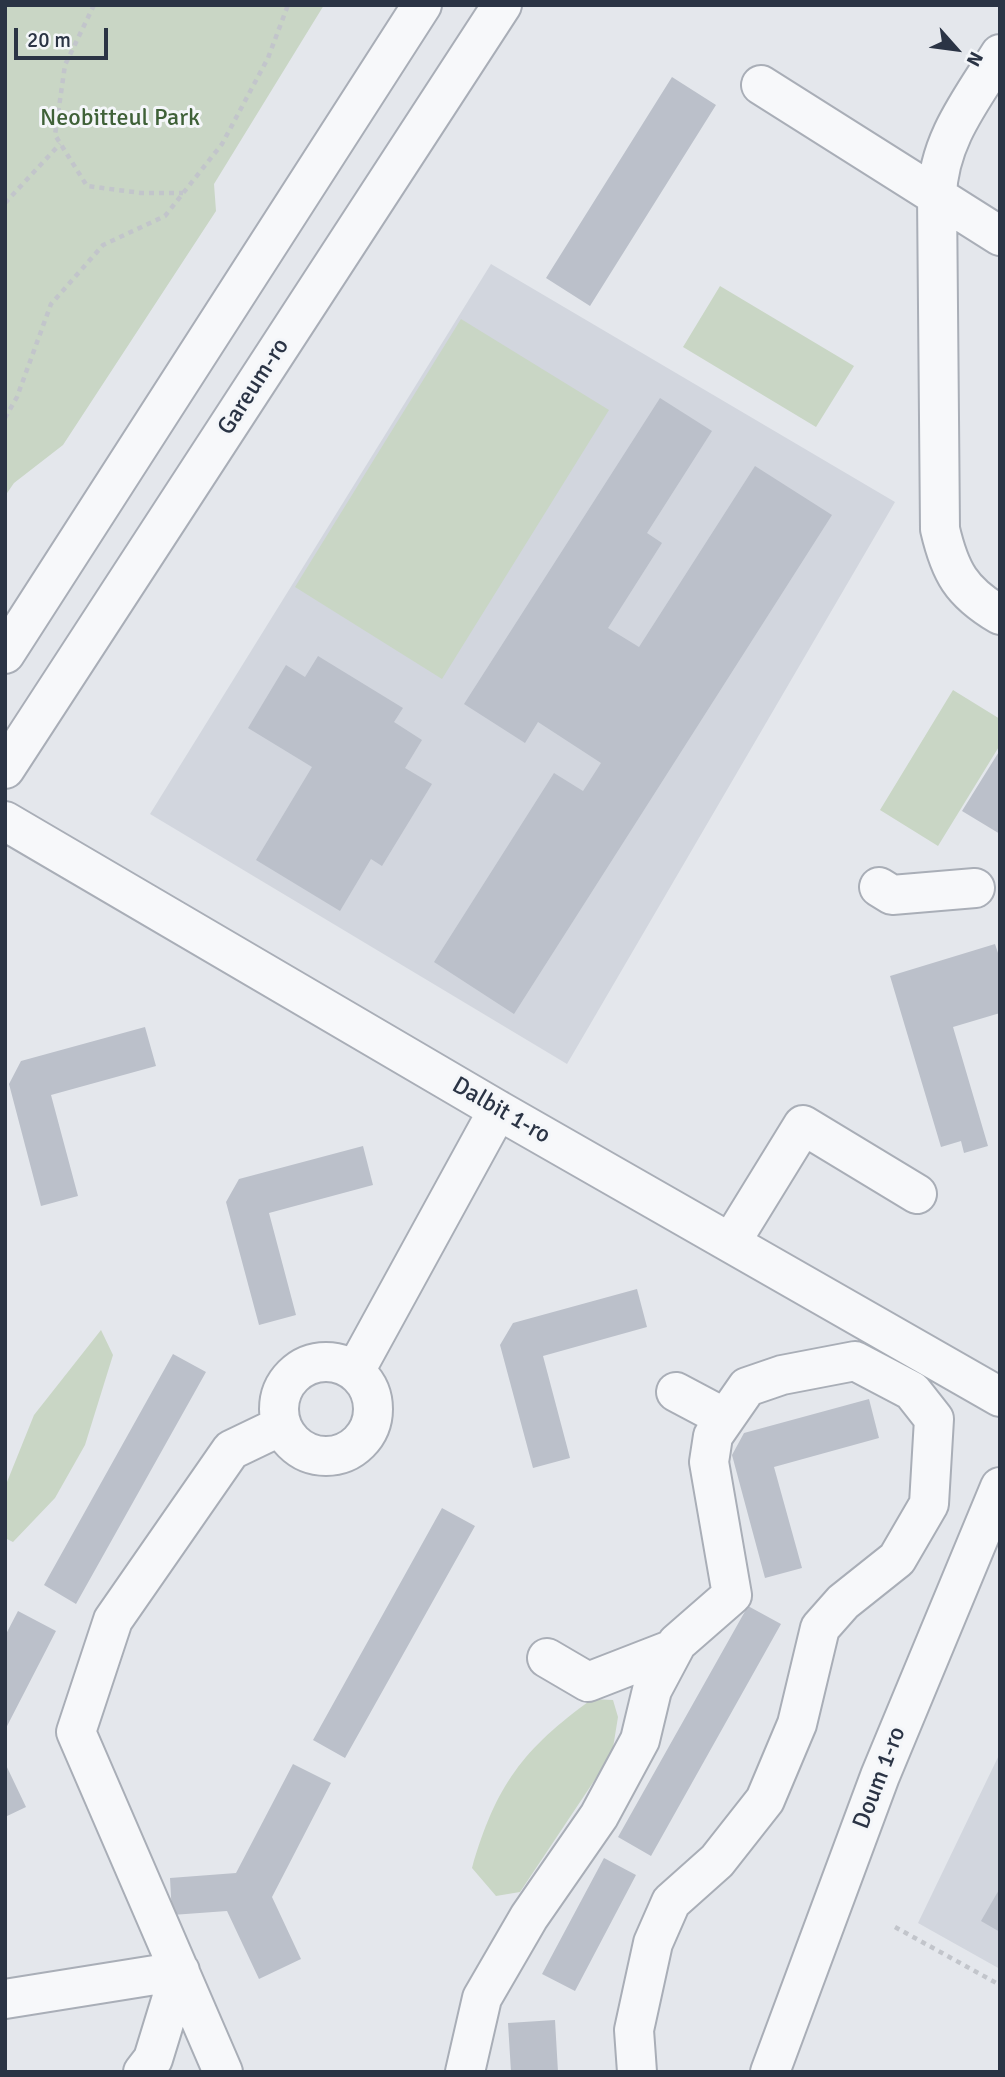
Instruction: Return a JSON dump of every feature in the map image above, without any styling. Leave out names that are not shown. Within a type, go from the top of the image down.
[{"type":"street","points":[[5,654],[422,5]]},
{"type":"street","name":"Gareum-ro","points":[[5,769],[502,5]]},
{"type":"street","points":[[1000,54],[953,128],[941,157],[937,196],[940,529],[949,566],[966,591],[1000,615]]},
{"type":"street","points":[[761,85],[1000,236]]},
{"type":"street","name":"Dalbit 1-ro","points":[[5,821],[498,1110],[1000,1397]]},
{"type":"street","points":[[879,887],[892,895],[975,888]]},
{"type":"street","points":[[355,1371],[498,1110]]},
{"type":"street","points":[[730,1242],[803,1125],[916,1194]]},
{"type":"street","points":[[326,1361],[341,1363],[355,1371],[366,1383],[373,1406],[369,1429],[359,1443],[346,1452],[331,1457],[300,1450],[281,1426],[280,1395],[297,1370],[326,1361]]},
{"type":"street","points":[[465,2072],[482,1998],[530,1917],[604,1806],[640,1740],[652,1690],[673,1649],[732,1594],[709,1461],[713,1436],[747,1387],[782,1375],[855,1361],[912,1391],[934,1419],[929,1504],[897,1559],[843,1602],[820,1628],[797,1724],[765,1800],[717,1861],[671,1902],[653,1943],[634,2030],[638,2072]]},
{"type":"street","points":[[677,1392],[725,1418]]},
{"type":"street","points":[[223,2072],[76,1732],[113,1620],[231,1450],[281,1426]]},
{"type":"street","name":"Doum 1-ro","points":[[770,2072],[880,1776],[1000,1487]]},
{"type":"street","points":[[547,1658],[588,1682],[673,1649]]},
{"type":"street","points":[[5,1998],[180,1971]]},
{"type":"street","points":[[143,2072],[153,2059],[180,1971]]},
{"type":"path","points":[[94,5],[65,65],[54,135],[87,186],[141,193],[183,193]]},
{"type":"path","points":[[5,418],[17,397],[51,304],[103,245],[165,216],[222,144],[268,58],[288,5]]},
{"type":"path","points":[[5,203],[60,144]]},
{"type":"path","points":[[895,1927],[1000,1985]]},
{"type":"shaded area","points":[[491,264],[895,502],[567,1064],[150,814]]},
{"type":"shaded area","points":[[1000,1753],[1000,1969],[918,1923]]},
{"type":"green space","name":"Neobitteul Park","points":[[5,5],[324,5],[214,184],[216,211],[63,445],[14,483],[5,496]]},
{"type":"green space","points":[[720,286],[854,366],[816,427],[683,347]]},
{"type":"green space","points":[[461,319],[609,410],[442,679],[295,587]]},
{"type":"green space","points":[[953,690],[1000,719],[1000,745],[938,846],[880,810]]},
{"type":"green space","points":[[101,1330],[113,1355],[85,1445],[55,1498],[13,1542],[5,1538],[5,1487],[34,1415]]},
{"type":"green space","points":[[592,1699],[613,1700],[618,1717],[612,1754],[520,1892],[496,1896],[472,1868],[481,1839],[502,1791],[530,1753],[568,1717]]},
{"type":"building","points":[[672,77],[716,105],[590,306],[546,278]]},
{"type":"building","points":[[660,398],[712,431],[647,533],[662,543],[608,628],[639,647],[755,466],[832,515],[514,1014],[434,962],[554,773],[583,791],[601,763],[538,722],[525,743],[464,704]]},
{"type":"building","points":[[318,656],[403,708],[394,722],[422,740],[405,768],[432,784],[382,866],[371,859],[340,911],[256,860],[312,767],[248,728],[286,665],[305,677]]},
{"type":"building","points":[[1000,750],[1000,834],[962,811]]},
{"type":"building","points":[[995,944],[1000,959],[1000,1013],[953,1027],[988,1146],[964,1153],[961,1141],[941,1147],[890,976]]},
{"type":"building","points":[[145,1027],[156,1066],[51,1095],[78,1196],[41,1206],[9,1084],[21,1061]]},
{"type":"building","points":[[363,1146],[373,1185],[269,1213],[296,1315],[259,1325],[226,1202],[239,1179]]},
{"type":"building","points":[[637,1289],[647,1327],[543,1356],[570,1458],[533,1468],[500,1345],[513,1323]]},
{"type":"building","points":[[173,1354],[206,1372],[76,1604],[44,1585]]},
{"type":"building","points":[[869,1399],[879,1438],[774,1467],[802,1568],[765,1578],[732,1455],[744,1433]]},
{"type":"building","points":[[442,1508],[475,1526],[345,1758],[313,1740]]},
{"type":"building","points":[[748,1606],[781,1624],[651,1856],[618,1837]]},
{"type":"building","points":[[18,1611],[56,1631],[5,1730],[5,1636]]},
{"type":"building","points":[[5,1763],[26,1807],[5,1817]]},
{"type":"building","points":[[293,1764],[331,1783],[272,1897],[301,1959],[259,1979],[227,1911],[172,1915],[170,1878],[236,1873]]},
{"type":"building","points":[[604,1858],[636,1875],[575,1991],[542,1974]]},
{"type":"building","points":[[1000,1888],[1000,1932],[981,1921]]},
{"type":"building","points":[[555,2020],[558,2072],[511,2072],[508,2023]]}]
